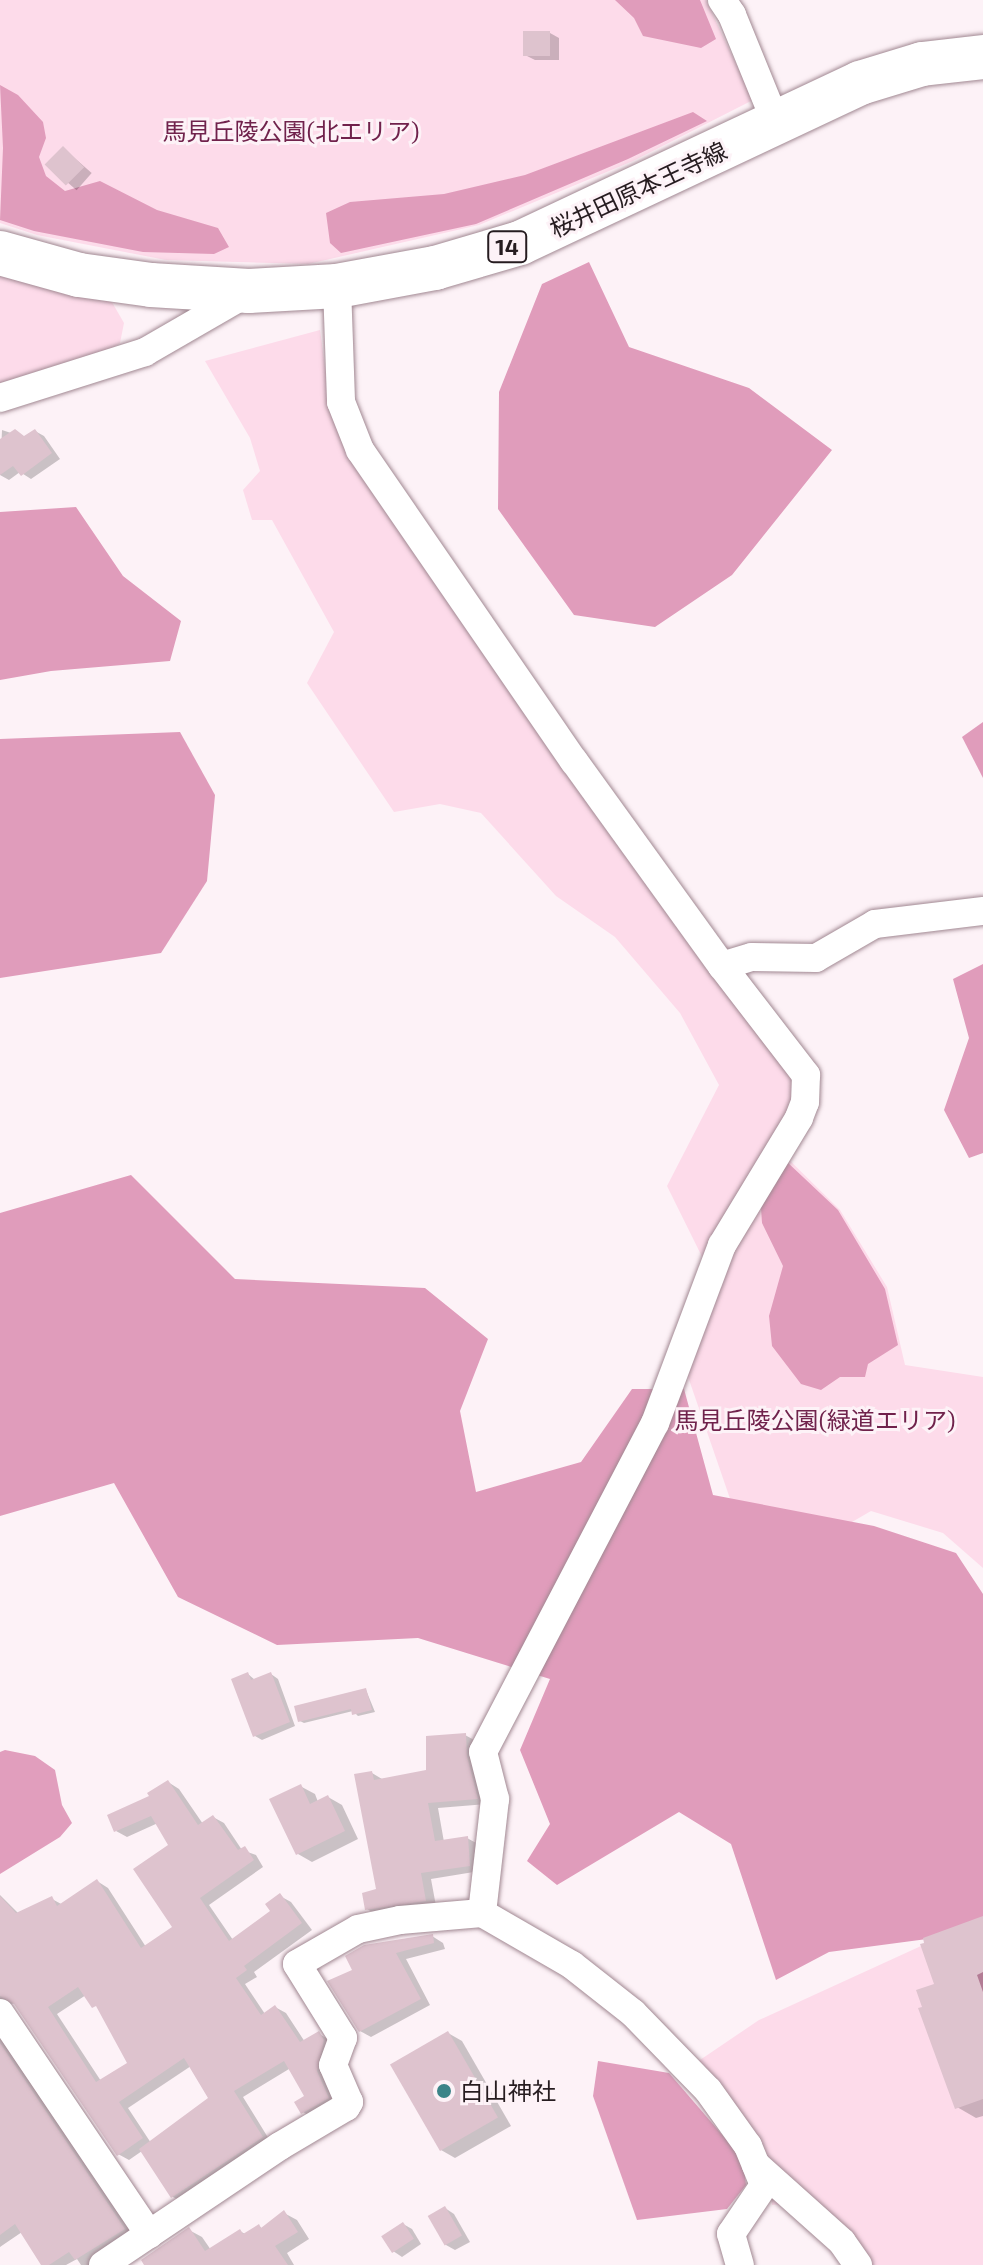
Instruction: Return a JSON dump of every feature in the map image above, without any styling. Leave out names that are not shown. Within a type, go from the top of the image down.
[{"type":"main road","name":"桜井田原本王寺線","points":[[0,253],[79,275],[151,285],[249,291],[337,286],[435,268],[520,243],[777,125],[860,83],[922,64],[983,57]]},
{"type":"street","points":[[722,0],[732,15],[777,125]]},
{"type":"street","points":[[337,286],[341,402],[360,450],[574,761],[722,966],[806,1075],[805,1102],[722,1245],[655,1423],[483,1752],[495,1799],[482,1913]]},
{"type":"street","points":[[0,398],[145,352],[249,291]]},
{"type":"street","points":[[722,966],[752,957],[816,958],[875,924],[983,911]]},
{"type":"street","points":[[103,2265],[349,2102],[333,2065],[343,2038],[297,1964],[358,1929],[400,1920],[482,1913],[572,1965],[633,2013],[708,2090],[748,2146],[764,2185],[731,2234],[740,2265]]},
{"type":"street","points":[[0,2013],[149,2234]]},
{"type":"street","points":[[756,2165],[842,2242],[858,2265]]},
{"type":"green space","name":"馬見丘陵公園(北エリア)","points":[[0,0],[706,0],[753,100],[633,161],[479,225],[308,264],[166,260],[37,235],[0,223]]},
{"type":"green space","points":[[0,269],[109,297],[124,323],[120,343],[94,361],[0,383]]},
{"type":"green space","name":"馬見丘陵公園(緑道エリア)","points":[[320,330],[330,404],[799,1077],[775,1146],[840,1210],[887,1287],[905,1365],[983,1377],[983,1568],[943,1533],[871,1511],[757,1577],[685,1368],[717,1287],[667,1186],[719,1085],[680,1013],[615,937],[556,896],[481,813],[440,804],[394,812],[307,683],[334,632],[272,520],[252,520],[243,490],[260,471],[250,438],[205,361]]},
{"type":"green space","points":[[921,1946],[943,1964],[983,2092],[983,2265],[846,2265],[784,2204],[772,2205],[771,2162],[697,2062],[759,2020]]},
{"type":"shaded area","points":[[615,0],[700,0],[716,39],[701,48],[643,36],[634,18]]},
{"type":"shaded area","points":[[0,85],[18,95],[43,122],[46,138],[39,157],[46,176],[65,191],[100,181],[157,210],[218,228],[229,247],[214,254],[143,252],[34,231],[0,220],[3,148]]},
{"type":"shaded area","points":[[693,112],[707,121],[628,159],[476,224],[341,253],[330,243],[326,213],[350,202],[444,194],[525,175]]},
{"type":"shaded area","points":[[589,262],[629,347],[749,388],[832,450],[732,575],[655,627],[574,615],[498,509],[499,392],[542,284]]},
{"type":"shaded area","points":[[76,507],[123,576],[181,621],[170,661],[51,671],[0,680],[0,512]]},
{"type":"shaded area","points":[[983,722],[983,778],[962,737]]},
{"type":"shaded area","points":[[180,732],[215,795],[207,881],[161,953],[0,978],[0,739]]},
{"type":"shaded area","points":[[983,964],[983,1153],[969,1158],[944,1110],[969,1038],[953,979]]},
{"type":"shaded area","points":[[786,1161],[838,1210],[885,1289],[898,1345],[868,1364],[865,1377],[840,1377],[821,1390],[801,1384],[772,1346],[769,1316],[783,1266],[762,1223],[761,1208]]},
{"type":"shaded area","points":[[131,1175],[235,1279],[425,1288],[488,1339],[460,1411],[476,1492],[581,1462],[632,1389],[684,1389],[713,1495],[874,1526],[956,1553],[983,1594],[983,2063],[942,1937],[829,1952],[776,1980],[731,1844],[679,1812],[557,1885],[527,1861],[550,1824],[520,1750],[550,1679],[418,1638],[277,1645],[178,1597],[114,1483],[0,1516],[0,1213]]},
{"type":"shaded area","points":[[5,1750],[35,1756],[55,1770],[62,1805],[72,1823],[60,1837],[0,1874],[0,1752]]},
{"type":"shaded area","points":[[598,2061],[669,2073],[743,2159],[746,2185],[727,2209],[637,2220],[593,2096]]},
{"type":"building","points":[[523,31],[550,31],[550,56],[523,56]]},
{"type":"building","points":[[63,146],[84,167],[66,186],[45,164]]},
{"type":"building","points":[[15,429],[24,436],[35,429],[52,453],[21,476],[13,466],[0,475],[0,439]]},
{"type":"building","points":[[248,1672],[251,1680],[271,1672],[290,1722],[253,1737],[231,1679]]},
{"type":"building","points":[[366,1688],[372,1710],[352,1715],[351,1709],[298,1722],[294,1706]]},
{"type":"building","points":[[466,1733],[467,1756],[478,1799],[428,1803],[435,1841],[468,1836],[470,1866],[421,1873],[426,1901],[365,1910],[362,1893],[376,1889],[354,1774],[372,1771],[374,1780],[426,1770],[426,1736]]},
{"type":"building","points":[[168,1780],[198,1825],[213,1815],[238,1850],[245,1846],[254,1860],[200,1898],[229,1941],[270,1911],[265,1904],[280,1893],[302,1923],[244,1966],[247,1970],[236,1978],[261,2015],[275,2005],[300,2042],[319,2031],[324,2040],[317,2071],[329,2098],[301,2114],[294,2102],[304,2096],[284,2061],[234,2091],[263,2137],[171,2198],[139,2149],[208,2098],[184,2058],[119,2102],[143,2138],[117,2156],[14,2004],[0,1996],[0,1896],[16,1913],[52,1896],[57,1906],[97,1879],[141,1948],[172,1927],[133,1869],[168,1845],[151,1816],[114,1832],[107,1815],[149,1796],[147,1793]],"holes":[[[78,1987],[92,2008],[96,2006],[127,2063],[96,2082],[48,2007]]]},
{"type":"building","points":[[301,1784],[310,1804],[328,1795],[345,1831],[296,1855],[269,1799]]},
{"type":"building","points":[[983,1916],[983,1972],[977,1975],[983,1992],[983,2099],[955,2109],[918,2008],[922,2007],[916,1990],[934,1984],[920,1944],[924,1943],[923,1938]]},
{"type":"building","points":[[433,1934],[434,1943],[396,1953],[421,1999],[359,2032],[327,1981],[352,1970],[345,1956],[364,1945]]},
{"type":"building","name":"白山神社","points":[[448,2031],[498,2118],[440,2151],[390,2064]]},
{"type":"building","points":[[0,2043],[125,2229],[75,2260],[69,2252],[49,2265],[41,2265],[15,2224],[0,2235]]},
{"type":"building","points":[[445,2206],[462,2235],[445,2245],[428,2216]]},
{"type":"building","points":[[284,2210],[298,2232],[275,2246],[288,2265],[144,2265],[141,2260],[189,2227],[205,2251],[240,2229],[243,2234],[259,2224],[261,2228]]},
{"type":"building","points":[[403,2222],[414,2239],[392,2253],[381,2236]]},
{"type":"place","name":"白山神社","points":[[444,2091]]}]
